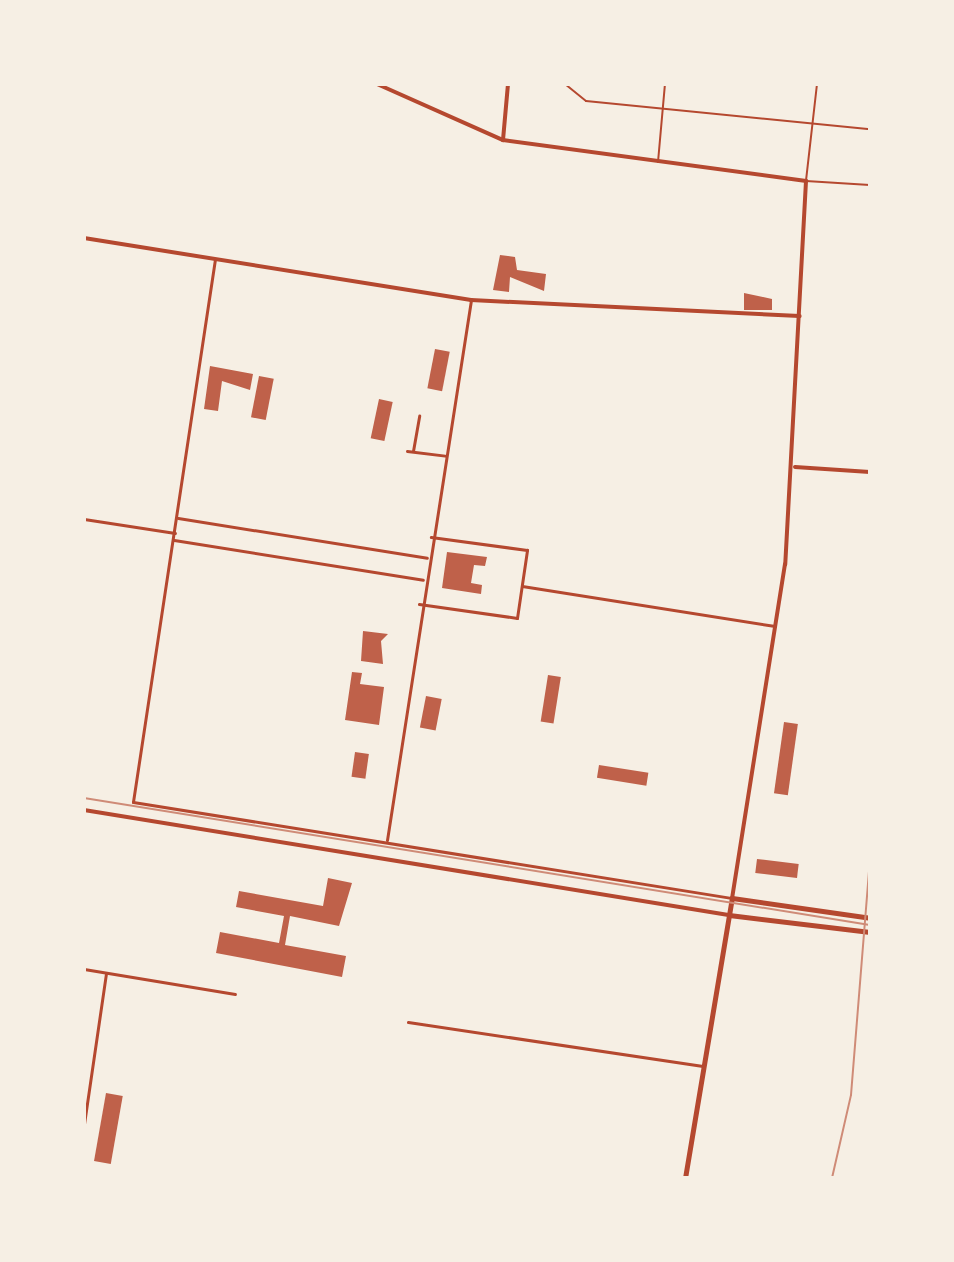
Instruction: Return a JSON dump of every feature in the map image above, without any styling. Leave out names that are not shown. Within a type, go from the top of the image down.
[{"type":"main road","points":[[377,84],[503,140],[806,181],[795,467],[777,626],[685,1178]]},
{"type":"main road","points":[[503,140],[508,84]]},
{"type":"main road","points":[[84,238],[471,300],[800,316]]},
{"type":"main road","points":[[795,467],[870,472]]},
{"type":"main road","points":[[84,810],[729,915],[870,932]]},
{"type":"main road","points":[[732,898],[870,918]]},
{"type":"street","points":[[215,259],[133,802],[387,840],[732,898]]},
{"type":"street","points":[[387,840],[419,604],[471,300]]},
{"type":"street","points":[[419,416],[410,451],[445,456]]},
{"type":"street","points":[[177,518],[427,558]]},
{"type":"street","points":[[84,519],[175,533]]},
{"type":"street","points":[[419,604],[517,618],[527,550],[431,537]]},
{"type":"street","points":[[174,540],[423,580]]},
{"type":"street","points":[[522,586],[777,626]]},
{"type":"street","points":[[84,969],[235,994]]},
{"type":"street","points":[[84,1124],[106,974]]},
{"type":"street","points":[[408,1022],[703,1066]]},
{"type":"lane","points":[[565,84],[586,101],[813,127],[868,129]]},
{"type":"lane","points":[[658,163],[665,84]]},
{"type":"lane","points":[[817,84],[806,181],[870,185]]},
{"type":"building","points":[[500,255],[515,257],[517,270],[546,274],[544,291],[510,277],[509,292],[493,290]]},
{"type":"building","points":[[744,293],[772,299],[772,310],[744,310]]},
{"type":"building","points":[[435,349],[450,352],[442,391],[427,388]]},
{"type":"building","points":[[210,366],[253,374],[250,390],[222,381],[218,411],[204,409]]},
{"type":"building","points":[[259,376],[274,379],[266,420],[251,417]]},
{"type":"building","points":[[379,399],[393,402],[384,441],[371,438]]},
{"type":"building","points":[[447,552],[487,557],[485,566],[474,565],[471,583],[482,585],[481,594],[442,588]]},
{"type":"building","points":[[363,631],[388,634],[381,641],[383,664],[361,661]]},
{"type":"building","points":[[352,672],[362,673],[360,684],[384,687],[379,725],[345,720]]},
{"type":"building","points":[[548,675],[561,677],[553,723],[541,721]]},
{"type":"building","points":[[426,696],[442,699],[436,730],[420,727]]},
{"type":"building","points":[[784,722],[798,724],[788,795],[774,793]]},
{"type":"building","points":[[355,752],[369,754],[365,779],[352,777]]},
{"type":"building","points":[[599,765],[648,773],[646,786],[597,778]]},
{"type":"building","points":[[757,859],[799,864],[797,878],[755,873]]},
{"type":"building","points":[[328,878],[352,883],[339,926],[290,916],[285,945],[346,956],[342,977],[216,953],[220,932],[279,943],[284,916],[236,907],[239,891],[323,906]]},
{"type":"building","points":[[106,1093],[123,1096],[111,1164],[94,1161]]},
{"type":"tram line","points":[[84,798],[870,925]]},
{"type":"railway","points":[[832,1178],[851,1095],[870,861]]}]
